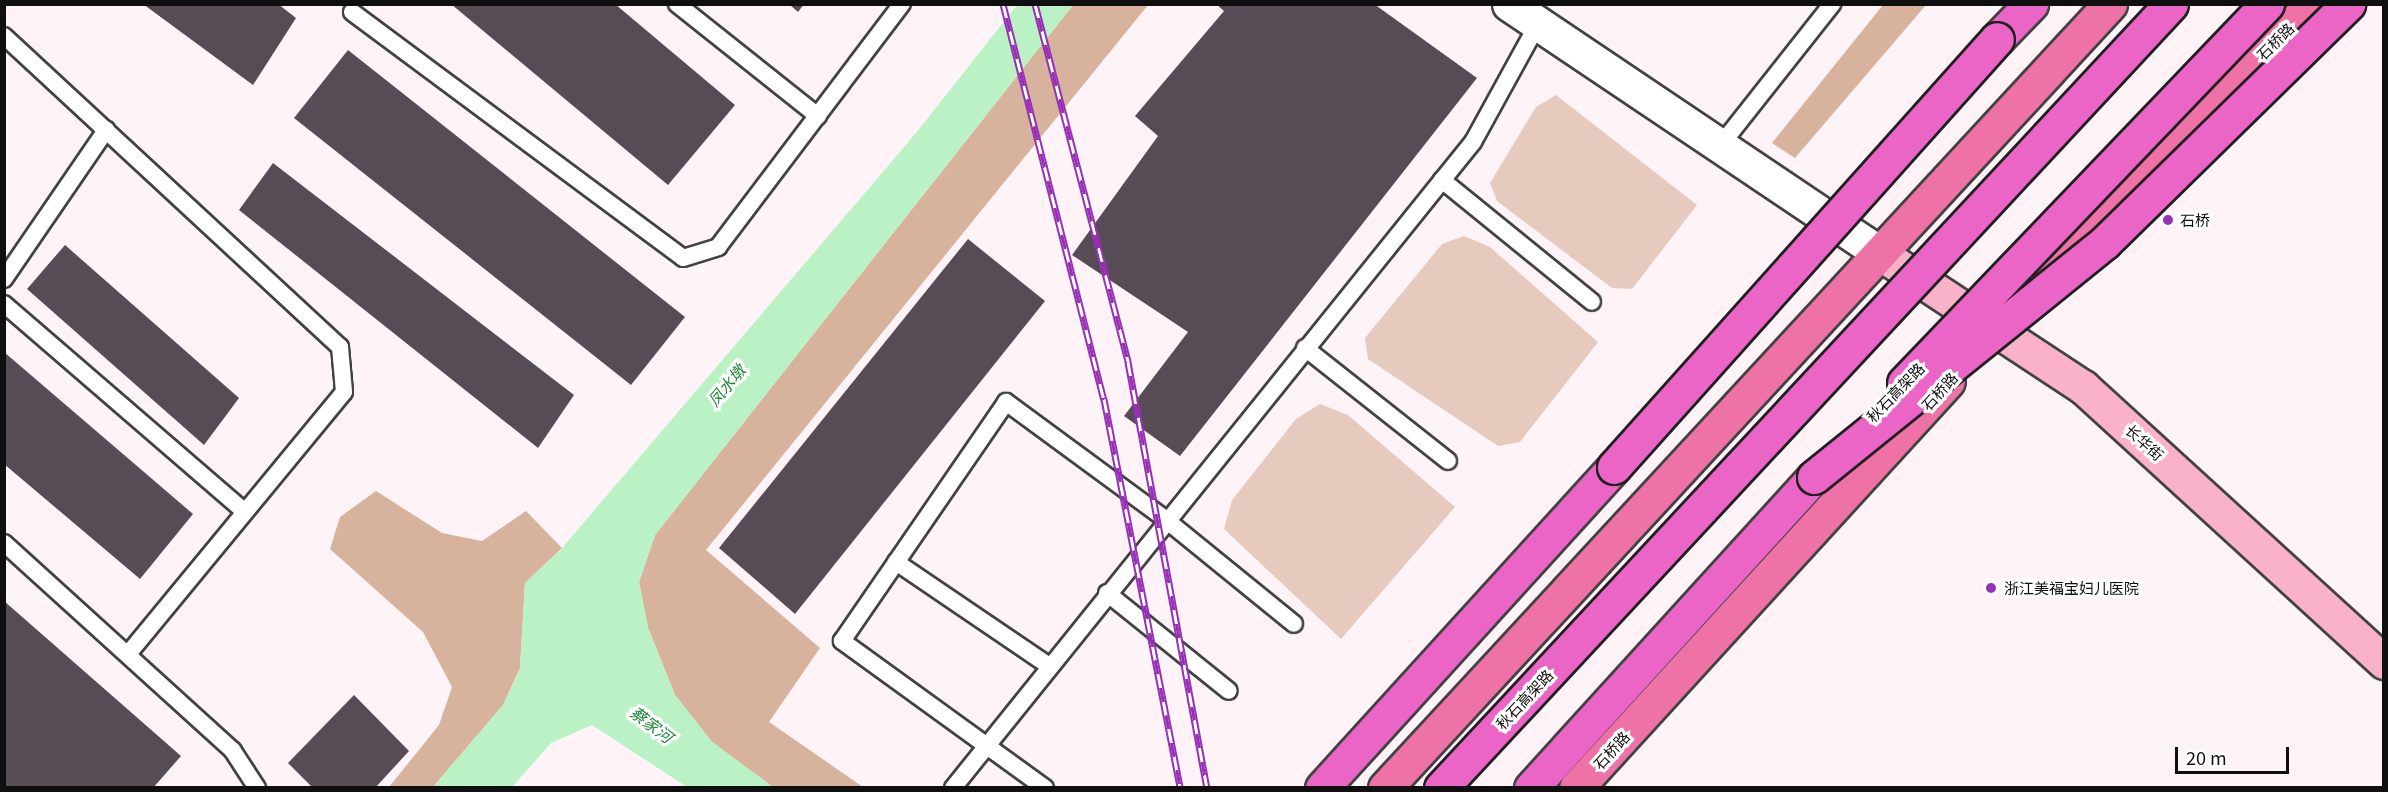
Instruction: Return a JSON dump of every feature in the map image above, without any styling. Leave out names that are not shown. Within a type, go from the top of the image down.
[{"type":"highway","points":[[1997,39],[2025,4]]},
{"type":"highway","points":[[1322,788],[2031,4]]},
{"type":"highway","name":"秋石高架路","points":[[1441,788],[2172,4]]},
{"type":"highway","name":"秋石高架路","points":[[1531,788],[1814,477],[2267,4]]},
{"type":"highway","points":[[1814,477],[2104,243],[2348,4]]},
{"type":"main road","points":[[1385,788],[2110,4]]},
{"type":"main road","name":"石桥路","points":[[1576,788],[2101,213],[2312,4]]},
{"type":"street","points":[[1509,4],[1881,254]]},
{"type":"street","name":"长华街","points":[[1881,254],[2083,387],[2384,662]]},
{"type":"lane","points":[[677,4],[818,116]]},
{"type":"lane","points":[[350,7],[683,258],[718,247],[902,4]]},
{"type":"lane","points":[[1720,146],[1832,4]]},
{"type":"lane","points":[[953,788],[1165,519],[1473,142],[1538,24]]},
{"type":"lane","points":[[4,36],[340,347],[344,392],[129,654]]},
{"type":"lane","points":[[4,279],[106,130]]},
{"type":"lane","points":[[1442,180],[1592,302]]},
{"type":"lane","points":[[4,304],[245,512]]},
{"type":"lane","points":[[1305,348],[1448,460]]},
{"type":"lane","points":[[1045,788],[842,641],[1006,402],[1165,519],[1294,624]]},
{"type":"lane","points":[[4,543],[129,654],[233,751],[257,788]]},
{"type":"lane","points":[[896,562],[1049,666]]},
{"type":"lane","points":[[1107,593],[1229,691]]},
{"type":"shaded area","points":[[1073,5],[1148,5],[706,550],[820,648],[769,722],[863,787],[773,787],[712,742],[675,695],[648,628],[639,582],[655,535]]},
{"type":"shaded area","points":[[1883,5],[1926,5],[1795,158],[1772,143]]},
{"type":"shaded area","points":[[1556,95],[1697,205],[1632,289],[1612,288],[1497,201],[1490,183],[1536,107]]},
{"type":"shaded area","points":[[1464,236],[1490,247],[1598,342],[1520,442],[1498,446],[1368,359],[1365,338],[1442,244]]},
{"type":"shaded area","points":[[1320,404],[1348,415],[1455,507],[1341,639],[1224,529],[1232,500],[1296,419]]},
{"type":"shaded area","points":[[376,491],[442,533],[482,541],[526,511],[562,548],[525,583],[520,668],[503,705],[433,787],[389,787],[439,725],[452,687],[423,632],[330,549],[340,517]]},
{"type":"water","points":[[1017,5],[1073,5],[655,535],[639,582],[648,628],[675,695],[712,742],[773,787],[687,787],[592,725],[551,743],[512,787],[433,787],[503,705],[520,669],[525,583],[562,548],[916,133]]},
{"type":"building","points":[[143,4],[278,4],[296,18],[253,85]]},
{"type":"building","points":[[451,4],[615,4],[735,105],[668,185]]},
{"type":"building","points":[[789,4],[804,4],[798,12]]},
{"type":"building","points":[[1216,4],[1374,4],[1477,78],[1180,456],[1124,416],[1188,332],[1072,255],[1158,136],[1135,116],[1224,11]]},
{"type":"building","points":[[348,50],[685,317],[631,385],[294,118]]},
{"type":"building","points":[[273,163],[574,395],[538,448],[239,210]]},
{"type":"building","points":[[968,239],[1045,301],[795,614],[719,548]]},
{"type":"building","points":[[65,245],[239,398],[204,445],[27,289]]},
{"type":"building","points":[[4,352],[193,514],[140,579],[4,464]]},
{"type":"building","points":[[4,601],[181,756],[153,788],[4,788]]},
{"type":"building","points":[[354,695],[409,751],[375,788],[313,788],[288,763]]},
{"type":"railway","points":[[1003,4],[1104,399],[1180,788]]},
{"type":"railway","points":[[1035,4],[1128,362],[1207,788]]},
{"type":"place","name":"石桥","points":[[2168,220]]},
{"type":"place","name":"浙江美福宝妇儿医院","points":[[1991,588]]},
{"type":"water label","name":"凤水墩","points":[[726,385]]},
{"type":"water label","name":"蔡家河","points":[[652,724]]}]
